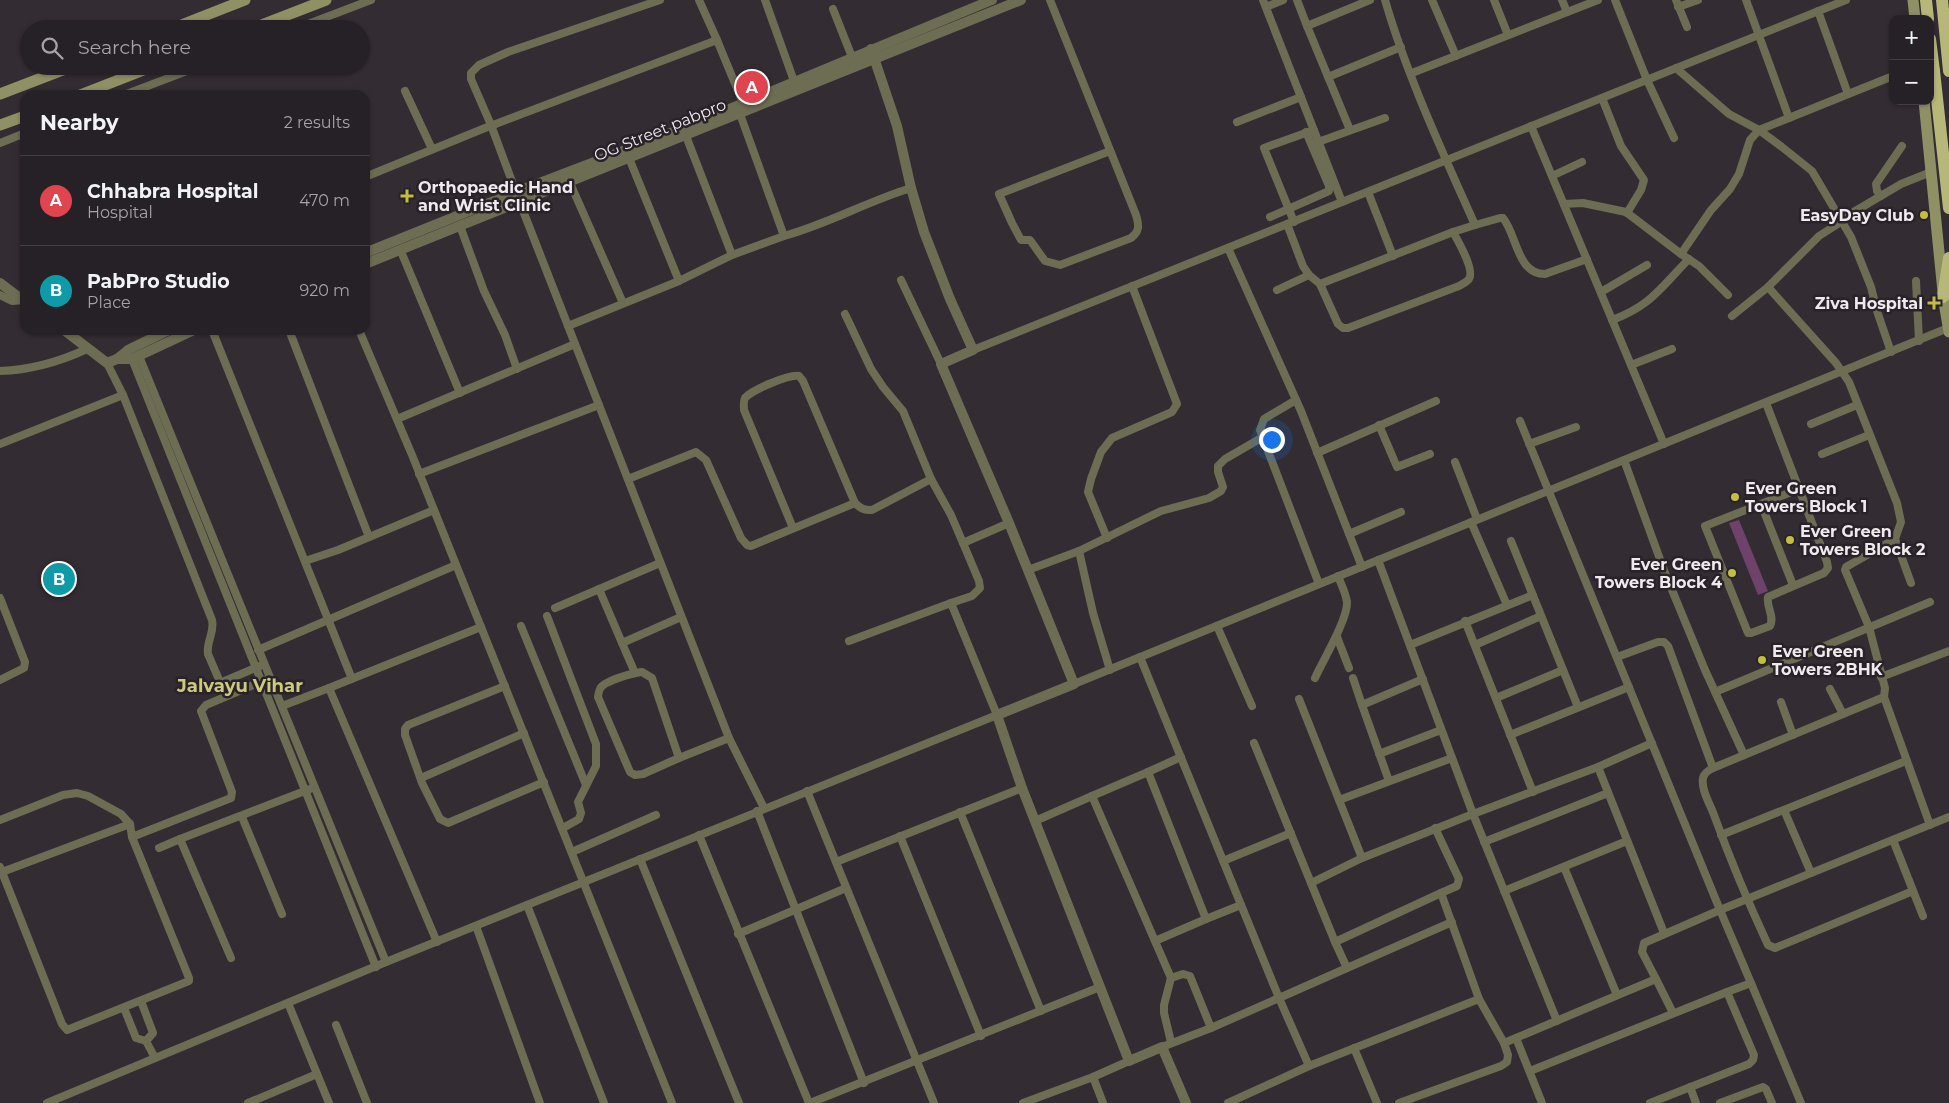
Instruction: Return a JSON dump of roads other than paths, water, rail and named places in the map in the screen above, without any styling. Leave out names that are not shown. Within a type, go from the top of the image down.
[{"type":"highway","points":[[1926,0],[1928,15]]},
{"type":"highway","points":[[1942,3],[1949,70]]},
{"type":"highway","points":[[1934,84],[1949,208]]},
{"type":"highway","points":[[1943,297],[1949,258]]},
{"type":"main road","points":[[194,20],[245,0]]},
{"type":"main road","points":[[274,20],[326,0]]},
{"type":"main road","points":[[1913,0],[1915,15]]},
{"type":"main road","points":[[0,94],[50,75]]},
{"type":"main road","points":[[93,90],[131,75]]},
{"type":"main road","points":[[1924,105],[1943,297],[1949,330]]},
{"type":"main road","points":[[0,126],[20,118]]},
{"type":"street","points":[[319,20],[371,0]]},
{"type":"street","points":[[660,0],[550,37],[479,65],[471,73],[471,79],[491,125],[598,405],[729,738],[761,810],[796,910],[864,1082]]},
{"type":"street","points":[[699,0],[743,103]]},
{"type":"street","points":[[765,0],[794,82]]},
{"type":"street","name":"OG Street pabpro","points":[[370,262],[740,114],[992,0]]},
{"type":"street","name":"OG Street pabpro","points":[[370,251],[743,103],[852,57],[873,54],[1021,0]]},
{"type":"street","points":[[1050,0],[1136,215],[1139,226],[1136,234],[1131,238],[1065,264],[1060,265],[1045,261],[1030,240],[1021,240],[999,194],[1110,151]]},
{"type":"street","points":[[1270,217],[1329,191],[1300,97],[1265,4],[1282,0]]},
{"type":"street","points":[[1297,0],[1350,130]]},
{"type":"street","points":[[1307,26],[1370,0]]},
{"type":"street","points":[[1385,0],[1401,47],[1475,225]]},
{"type":"street","points":[[1432,0],[1456,56]]},
{"type":"street","points":[[1494,0],[1508,35]]},
{"type":"street","points":[[1562,0],[1567,12]]},
{"type":"street","points":[[1412,73],[1598,0]]},
{"type":"street","points":[[1615,0],[1647,80],[1674,138]]},
{"type":"street","points":[[1687,27],[1677,3],[1698,0]]},
{"type":"street","points":[[1746,0],[1789,118]]},
{"type":"street","points":[[941,364],[1846,0]]},
{"type":"street","points":[[833,9],[852,57]]},
{"type":"street","points":[[1818,11],[1848,94]]},
{"type":"street","points":[[370,175],[491,125],[717,40]]},
{"type":"street","points":[[1328,76],[1401,47]]},
{"type":"street","points":[[873,54],[897,126],[911,188],[932,255],[973,350]]},
{"type":"street","points":[[1676,68],[1729,114],[1758,130],[1812,172],[1851,237],[1871,287],[1891,352]]},
{"type":"street","points":[[137,90],[176,75]]},
{"type":"street","points":[[1681,254],[1711,210],[1730,189],[1739,174],[1750,140],[1758,130],[1889,78]]},
{"type":"street","points":[[405,91],[432,149]]},
{"type":"street","points":[[1237,122],[1300,97]]},
{"type":"street","points":[[1602,98],[1621,146],[1644,180],[1641,190],[1628,213]]},
{"type":"street","points":[[740,114],[784,236]]},
{"type":"street","points":[[1318,142],[1385,118]]},
{"type":"street","points":[[1531,126],[1664,444]]},
{"type":"street","points":[[1310,131],[1318,142],[1342,202]]},
{"type":"street","points":[[1310,131],[1264,148],[1289,209],[1290,223],[1303,266],[1309,275],[1320,284],[1338,324],[1343,328],[1348,328],[1468,281],[1471,273],[1453,232]]},
{"type":"street","points":[[0,143],[20,135]]},
{"type":"street","points":[[686,136],[732,255]]},
{"type":"street","points":[[1880,196],[1876,184],[1902,146]]},
{"type":"street","points":[[629,158],[678,281]]},
{"type":"street","points":[[1552,176],[1582,162]]},
{"type":"street","points":[[1732,316],[1768,287],[1819,236],[1901,184],[1931,172]]},
{"type":"street","points":[[570,183],[623,303]]},
{"type":"street","points":[[568,326],[678,281],[732,255],[810,228],[881,198],[911,188]]},
{"type":"street","points":[[1368,192],[1392,256]]},
{"type":"street","points":[[1564,204],[1583,203],[1628,213],[1699,266],[1728,295]]},
{"type":"street","points":[[1320,284],[1453,232],[1500,218],[1503,218],[1524,262],[1534,272],[1545,274],[1587,259]]},
{"type":"street","points":[[460,226],[484,291],[505,335],[517,369]]},
{"type":"street","points":[[1228,248],[1296,400],[1362,566]]},
{"type":"street","points":[[400,250],[460,393]]},
{"type":"street","points":[[1612,320],[1640,308],[1689,259]]},
{"type":"street","points":[[1600,292],[1647,265]]},
{"type":"street","points":[[1277,290],[1309,275]]},
{"type":"street","points":[[901,280],[941,364],[1009,523],[1074,684]]},
{"type":"street","points":[[1916,281],[1919,341]]},
{"type":"street","points":[[0,283],[20,298]]},
{"type":"street","points":[[1107,538],[1088,492],[1101,452],[1112,438],[1172,412],[1177,404],[1132,286]]},
{"type":"street","points":[[1768,287],[1843,372],[1849,382],[1897,503],[1901,522],[1895,540],[1911,582]]},
{"type":"street","points":[[0,295],[12,301],[20,301]]},
{"type":"street","points":[[844,314],[871,369],[903,411],[931,480],[951,516],[963,543],[979,581],[980,588],[972,596],[849,641]]},
{"type":"street","points":[[47,1103],[386,962],[1110,670],[1474,520],[1949,330]]},
{"type":"street","points":[[70,335],[87,349],[112,361],[181,335]]},
{"type":"street","points":[[134,353],[150,335]]},
{"type":"street","points":[[147,340],[158,335]]},
{"type":"street","points":[[214,335],[352,679]]},
{"type":"street","points":[[291,335],[369,537]]},
{"type":"street","points":[[361,335],[420,474],[672,1103]]},
{"type":"street","points":[[397,419],[575,344]]},
{"type":"street","points":[[0,371],[14,371],[68,357],[87,349]]},
{"type":"street","points":[[1631,365],[1672,349]]},
{"type":"street","points":[[134,353],[282,706],[386,962]]},
{"type":"street","points":[[134,353],[256,668],[376,967]]},
{"type":"street","points":[[112,361],[122,395],[212,620],[213,629],[207,647],[226,696]]},
{"type":"street","points":[[793,528],[744,410],[745,399],[753,393],[786,377],[799,376],[803,381],[855,503],[864,510],[872,510],[931,480]]},
{"type":"street","points":[[0,444],[122,395]]},
{"type":"street","points":[[1296,400],[1264,419],[1260,430],[1319,584]]},
{"type":"street","points":[[1317,453],[1436,401]]},
{"type":"street","points":[[1766,403],[1828,562],[1828,568],[1824,573],[1768,596],[1767,602],[1772,622],[1770,626],[1748,633],[1706,526],[1799,489]]},
{"type":"street","points":[[420,474],[598,405]]},
{"type":"street","points":[[1812,424],[1857,405]]},
{"type":"street","points":[[1520,421],[1801,1103]]},
{"type":"street","points":[[1379,426],[1396,467],[1430,454]]},
{"type":"street","points":[[1529,444],[1576,428]]},
{"type":"street","points":[[1822,454],[1869,435]]},
{"type":"street","points":[[1028,570],[1079,551],[1161,511],[1209,498],[1221,491],[1223,487],[1218,466],[1225,459],[1263,437]]},
{"type":"street","points":[[628,479],[696,452],[706,460],[740,538],[747,545],[757,544],[855,503]]},
{"type":"street","points":[[1624,460],[1665,573],[1715,692],[1744,755]]},
{"type":"street","points":[[1455,462],[1474,520],[1506,605]]},
{"type":"street","points":[[1761,504],[1794,585]]},
{"type":"street","points":[[305,561],[338,550],[434,510]]},
{"type":"street","points":[[1349,534],[1401,512]]},
{"type":"street","points":[[963,543],[1009,523]]},
{"type":"street","points":[[1511,540],[1578,708]]},
{"type":"street","points":[[1895,540],[1846,567],[1845,570],[1869,627],[1885,688],[1884,697],[1930,825]]},
{"type":"street","points":[[1079,551],[1093,614],[1110,670]]},
{"type":"street","points":[[1378,560],[1473,814],[1557,1021]]},
{"type":"street","points":[[555,608],[660,563]]},
{"type":"street","points":[[258,650],[456,565]]},
{"type":"street","points":[[1315,678],[1330,646],[1337,636],[1347,607],[1347,601],[1338,576]]},
{"type":"street","points":[[599,589],[634,672]]},
{"type":"street","points":[[1410,645],[1533,595]]},
{"type":"street","points":[[0,598],[25,662],[24,668],[0,680]]},
{"type":"street","points":[[1715,692],[1930,602]]},
{"type":"street","points":[[951,603],[997,715],[1022,788],[1129,1061]]},
{"type":"street","points":[[547,616],[596,744],[596,766],[578,802],[581,813],[580,819],[563,828]]},
{"type":"street","points":[[1475,645],[1541,616]]},
{"type":"street","points":[[622,643],[681,617]]},
{"type":"street","points":[[1466,621],[1532,792]]},
{"type":"street","points":[[521,626],[586,785]]},
{"type":"street","points":[[1217,626],[1252,706]]},
{"type":"street","points":[[282,706],[481,627]]},
{"type":"street","points":[[1337,636],[1349,668]]},
{"type":"street","points":[[1617,657],[1658,642],[1664,642],[1668,646],[1713,768]]},
{"type":"street","points":[[1881,677],[1949,652]]},
{"type":"street","points":[[1140,657],[1240,905],[1309,1066]]},
{"type":"street","points":[[220,684],[264,665]]},
{"type":"street","points":[[1496,698],[1563,670]]},
{"type":"street","points":[[679,758],[652,678],[642,672],[634,672],[604,684],[599,689],[598,697],[630,772],[635,775],[643,774],[729,738]]},
{"type":"street","points":[[132,837],[231,798],[232,792],[201,711],[206,705],[270,678]]},
{"type":"street","points":[[1353,678],[1389,781]]},
{"type":"street","points":[[1362,705],[1423,679]]},
{"type":"street","points":[[505,686],[408,725],[405,729],[405,735],[421,778],[440,819],[448,823],[544,782]]},
{"type":"street","points":[[1510,735],[1629,687]]},
{"type":"street","points":[[329,688],[437,942]]},
{"type":"street","points":[[1830,689],[1843,714]]},
{"type":"street","points":[[1884,697],[1713,768],[1703,777],[1703,786],[1721,836],[1768,945],[1776,948],[1913,891]]},
{"type":"street","points":[[1299,699],[1362,858]]},
{"type":"street","points":[[1781,702],[1793,735]]},
{"type":"street","points":[[1379,754],[1441,730]]},
{"type":"street","points":[[421,778],[524,733]]},
{"type":"street","points":[[1254,743],[1347,968]]},
{"type":"street","points":[[1311,883],[1362,858],[1435,828],[1598,767],[1652,743]]},
{"type":"street","points":[[1035,821],[1181,757]]},
{"type":"street","points":[[1339,800],[1452,758]]},
{"type":"street","points":[[1721,836],[1906,761]]},
{"type":"street","points":[[1598,767],[1664,934]]},
{"type":"street","points":[[1148,772],[1206,919]]},
{"type":"street","points":[[159,848],[315,787]]},
{"type":"street","points":[[836,862],[1022,788]]},
{"type":"street","points":[[807,791],[934,1103]]},
{"type":"street","points":[[0,820],[63,795],[77,793],[88,796],[121,814],[130,824],[132,837],[189,978],[187,982],[67,1030],[1,870],[130,824]]},
{"type":"street","points":[[1484,842],[1608,793]]},
{"type":"street","points":[[1092,796],[1170,978],[1164,1006],[1167,1045],[1186,1103]]},
{"type":"street","points":[[1784,810],[1811,873]]},
{"type":"street","points":[[960,812],[1041,1011]]},
{"type":"street","points":[[572,852],[656,815]]},
{"type":"street","points":[[242,817],[282,914]]},
{"type":"street","points":[[1673,1013],[1642,952],[1644,943],[1720,910],[1949,818]]},
{"type":"street","points":[[1335,942],[1457,886],[1459,879],[1435,828]]},
{"type":"street","points":[[1223,861],[1291,833]]},
{"type":"street","points":[[699,835],[738,934],[810,1103],[1100,987]]},
{"type":"street","points":[[900,836],[980,1036]]},
{"type":"street","points":[[180,840],[231,958]]},
{"type":"street","points":[[1893,840],[1923,916]]},
{"type":"street","points":[[1504,891],[1627,841]]},
{"type":"street","points":[[640,859],[739,1103]]},
{"type":"street","points":[[1564,867],[1618,996]]},
{"type":"street","points":[[738,934],[846,888]]},
{"type":"street","points":[[1399,1103],[1501,1066],[1507,1062],[1508,1055],[1504,1043],[1479,999],[1441,893]]},
{"type":"street","points":[[527,905],[604,1103]]},
{"type":"street","points":[[1154,941],[1240,905]]},
{"type":"street","points":[[1023,1103],[1093,1077],[1211,1028],[1452,922]]},
{"type":"street","points":[[476,926],[540,1103]]},
{"type":"street","points":[[1170,978],[1183,974],[1190,976],[1211,1028]]},
{"type":"street","points":[[1504,1043],[1656,979]]},
{"type":"street","points":[[1530,1072],[1751,983]]},
{"type":"street","points":[[1650,1103],[1749,1064],[1753,1060],[1754,1055],[1727,992]]},
{"type":"street","points":[[1228,1103],[1309,1066],[1479,999]]},
{"type":"street","points":[[141,1001],[153,1033],[146,1041]]},
{"type":"street","points":[[288,1003],[329,1103]]},
{"type":"street","points":[[124,1008],[136,1038],[146,1041],[155,1058]]},
{"type":"street","points":[[336,1025],[367,1103]]},
{"type":"street","points":[[1516,1038],[1542,1103]]},
{"type":"street","points":[[1354,1048],[1377,1103]]},
{"type":"street","points":[[248,1103],[317,1074]]},
{"type":"street","points":[[1093,1077],[1103,1103]]},
{"type":"street","points":[[1690,1087],[1696,1103]]},
{"type":"street","points":[[1720,1103],[1763,1087],[1766,1089],[1772,1103]]},
{"type":"place","name":"Chhabra Hospital","points":[[752,87]]},
{"type":"place","name":"Orthopaedic Hand and Wrist Clinic","points":[[407,196]]},
{"type":"place","name":"EasyDay Club","points":[[1924,215]]},
{"type":"place","name":"Ziva Hospital","points":[[1934,303]]},
{"type":"place","name":"Ever Green Towers Block 1","points":[[1735,497]]},
{"type":"place","name":"Ever Green Towers Block 2","points":[[1790,540]]},
{"type":"place","name":"Ever Green Towers Block 4","points":[[1732,573]]},
{"type":"place","name":"PabPro Studio","points":[[59,579]]},
{"type":"place","name":"Ever Green Towers 2BHK","points":[[1762,660]]},
{"type":"district","name":"Jalvayu Vihar","points":[[240,686]]}]
